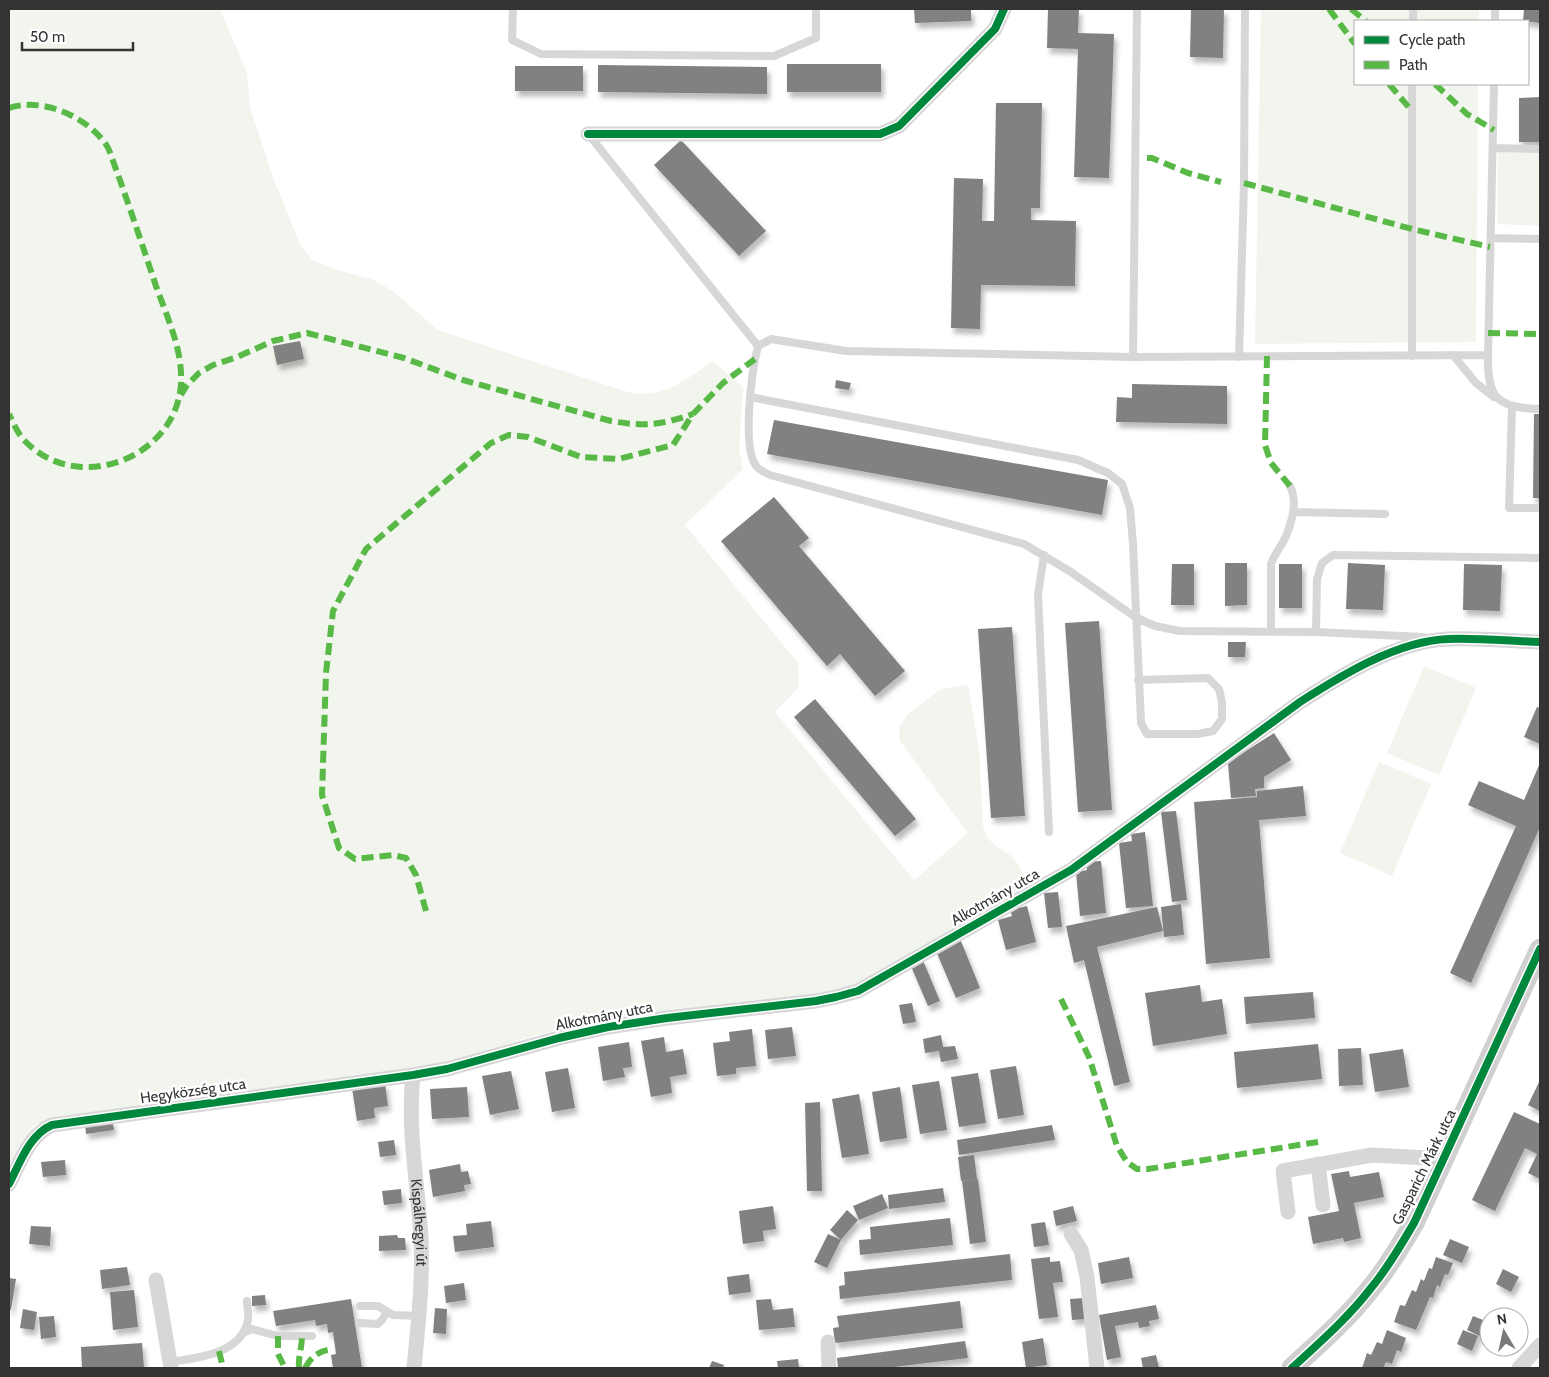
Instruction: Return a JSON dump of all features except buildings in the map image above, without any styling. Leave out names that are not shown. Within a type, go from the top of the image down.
[{"type":"street","points":[[588,134],[880,134],[898,126],[995,29],[1004,9]]},
{"type":"street","name":"Alkotmány utca","points":[[413,1075],[447,1069],[559,1038],[608,1027],[667,1018],[816,1001],[858,991],[1070,870],[1285,712],[1331,682],[1364,664],[1389,653],[1446,639],[1540,642]]},
{"type":"street","name":"Gasparich Márk utca","points":[[1292,1368],[1332,1332],[1371,1289],[1393,1258],[1414,1223],[1540,949]]},
{"type":"street","name":"Hegyközség utca","points":[[9,1184],[34,1137],[43,1129],[52,1125],[413,1075]]},
{"type":"street","name":"Kispálhegyi út","points":[[413,1075],[411,1135],[421,1256],[421,1295],[414,1368]]},
{"type":"street","points":[[1288,1212],[1283,1171],[1372,1155],[1427,1158],[1443,1162]]},
{"type":"street","points":[[1318,1164],[1323,1205]]},
{"type":"street","points":[[1071,1234],[1081,1250],[1087,1277],[1097,1368]]},
{"type":"street","points":[[156,1280],[171,1365]]},
{"type":"street","points":[[828,1342],[829,1368]]},
{"type":"street","points":[[1519,1368],[1540,1345]]},
{"type":"lane","points":[[512,9],[512,40],[540,54],[774,56],[816,38],[816,9]]},
{"type":"lane","points":[[1133,358],[1137,9]]},
{"type":"lane","points":[[1239,357],[1246,9]]},
{"type":"lane","points":[[1412,85],[1412,356]]},
{"type":"lane","points":[[1494,85],[1487,369],[1490,386],[1498,400]]},
{"type":"lane","points":[[588,134],[758,346]]},
{"type":"lane","points":[[1493,148],[1540,149]]},
{"type":"lane","points":[[1491,238],[1540,239]]},
{"type":"lane","points":[[1446,639],[1316,632],[1180,631],[1155,626],[1135,617],[1071,572],[1024,544],[770,475],[757,468],[751,457],[748,440],[750,397],[755,359],[758,346],[771,339],[846,350],[1133,358],[1488,355]]},
{"type":"lane","points":[[1453,356],[1476,383],[1498,400],[1512,407],[1540,409]]},
{"type":"lane","points":[[750,397],[1078,460],[1108,474],[1122,484],[1130,508],[1134,544],[1135,617],[1138,680],[1141,723],[1147,734],[1198,734],[1213,731],[1222,718],[1222,702],[1218,689],[1208,678],[1138,680]]},
{"type":"lane","points":[[1512,407],[1509,508],[1540,508]]},
{"type":"lane","points":[[1271,631],[1271,564],[1286,537],[1293,512],[1294,495],[1290,486]]},
{"type":"lane","points":[[1293,512],[1386,514]]},
{"type":"lane","points":[[1044,555],[1038,595],[1049,832]]},
{"type":"lane","points":[[1316,632],[1317,579],[1322,563],[1333,555],[1540,558]]},
{"type":"lane","points":[[171,1365],[207,1356],[234,1342],[243,1332],[248,1320],[246,1301]]},
{"type":"lane","points":[[360,1306],[378,1306],[392,1315],[419,1316]]},
{"type":"lane","points":[[359,1323],[378,1324],[387,1312]]},
{"type":"lane","points":[[243,1332],[252,1329],[278,1336],[312,1336]]},
{"type":"shaded area","points":[[9,9],[220,9],[247,73],[250,107],[273,178],[300,244],[312,260],[337,270],[374,280],[394,292],[438,330],[623,390],[645,394],[666,390],[685,380],[712,361],[743,387],[739,450],[743,469],[685,525],[798,663],[799,687],[775,712],[914,880],[968,833],[900,741],[899,727],[909,713],[941,689],[968,685],[979,749],[983,826],[990,840],[1018,864],[1027,890],[846,990],[559,1029],[431,1066],[39,1123],[33,1126],[9,1166]]},
{"type":"shaded area","points":[[1261,9],[1479,9],[1479,20],[1354,20],[1354,85],[1478,85],[1476,342],[1255,344]]},
{"type":"shaded area","points":[[1498,152],[1540,153],[1540,226],[1497,224]]},
{"type":"shaded area","points":[[1424,666],[1476,688],[1439,775],[1387,753]]},
{"type":"shaded area","points":[[1379,762],[1431,784],[1392,876],[1340,853]]},
{"type":"marked path","points":[[1329,9],[1354,43]]},
{"type":"marked path","points":[[1351,9],[1365,20]]},
{"type":"marked path","points":[[1390,85],[1412,111]]},
{"type":"marked path","points":[[1436,85],[1467,114],[1494,130]]},
{"type":"marked path","points":[[9,108],[35,105],[62,111],[86,125],[106,145],[130,207],[177,346],[181,371],[181,384],[175,410],[162,432],[143,449],[120,461],[95,467],[70,465],[45,457],[24,440],[17,431],[9,414]]},
{"type":"marked path","points":[[1147,158],[1152,158],[1188,173],[1221,182]]},
{"type":"marked path","points":[[1244,183],[1412,229],[1490,247]]},
{"type":"marked path","points":[[181,395],[187,385],[199,373],[213,365],[273,341],[307,333],[404,358],[463,380],[611,421],[653,424],[693,414]]},
{"type":"marked path","points":[[1488,333],[1540,334]]},
{"type":"marked path","points":[[1267,356],[1265,445],[1271,463],[1290,486]]},
{"type":"marked path","points":[[426,911],[416,875],[406,858],[393,855],[355,859],[339,848],[322,795],[326,673],[333,611],[366,549],[491,443],[509,435],[528,437],[581,457],[619,459],[673,445],[693,414],[723,383],[755,359]]},
{"type":"marked path","points":[[1061,999],[1089,1057],[1117,1146],[1127,1162],[1137,1169],[1148,1169],[1324,1141]]},
{"type":"marked path","points":[[278,1336],[278,1354],[285,1368]]},
{"type":"marked path","points":[[299,1368],[302,1336]]},
{"type":"marked path","points":[[305,1368],[316,1355],[333,1349]]},
{"type":"marked path","points":[[219,1351],[223,1368]]},
{"type":"cycle path","points":[[588,134],[880,134],[899,126],[995,29],[1004,9]]},
{"type":"cycle path","points":[[9,1184],[31,1143],[37,1135],[52,1125],[413,1075],[447,1069],[559,1038],[608,1027],[667,1018],[816,1001],[858,991],[1071,870],[1300,702],[1371,661],[1409,646],[1429,641],[1482,639],[1540,642]]},
{"type":"cycle path","points":[[1292,1368],[1353,1310],[1383,1273],[1404,1240],[1414,1223],[1540,949]]}]
